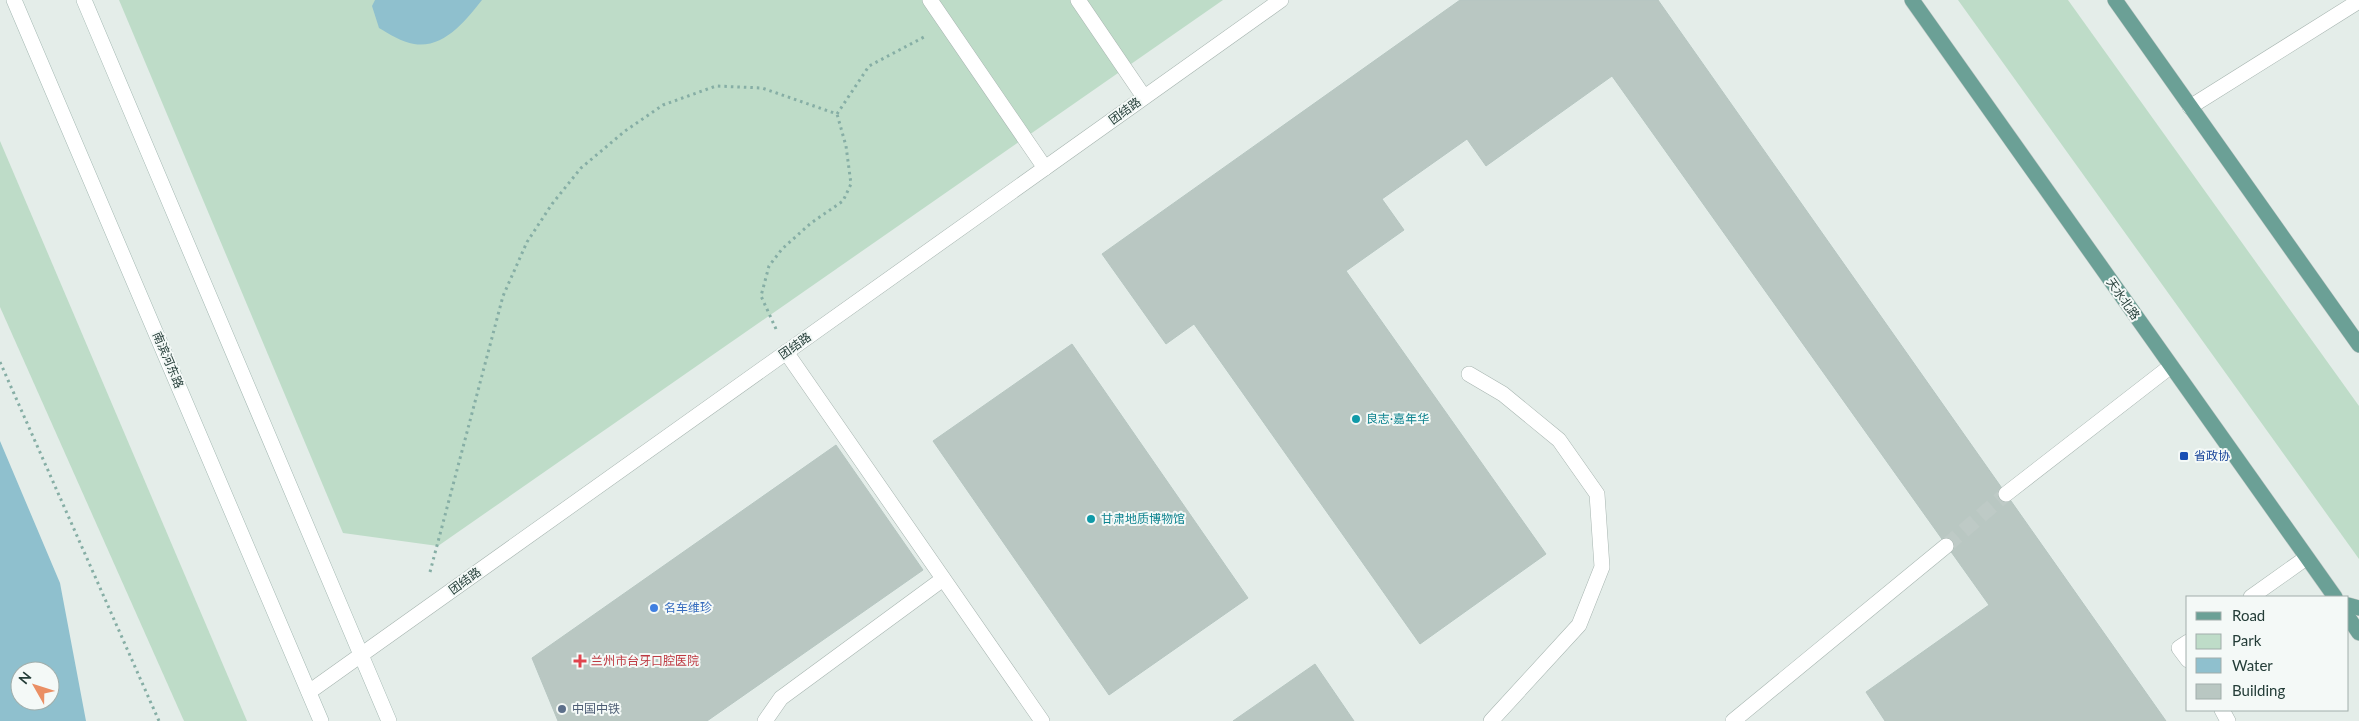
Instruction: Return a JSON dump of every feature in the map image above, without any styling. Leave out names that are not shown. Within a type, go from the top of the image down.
[{"type":"main road","name":"天水北路","points":[[1912,0],[2334,596]]},
{"type":"main road","points":[[2115,0],[2359,345]]},
{"type":"main road","points":[[2349,618],[2359,633]]},
{"type":"street","name":"南滨河东路","points":[[14,0],[321,721]]},
{"type":"street","points":[[84,0],[389,721]]},
{"type":"street","points":[[930,0],[1045,168]]},
{"type":"street","points":[[1078,0],[1144,97]]},
{"type":"street","name":"团结路","points":[[309,692],[1281,0]]},
{"type":"street","points":[[2190,107],[2359,1]]},
{"type":"street","points":[[786,352],[1042,721]]},
{"type":"street","points":[[2006,494],[2171,366]]},
{"type":"street","points":[[1469,374],[1503,394],[1560,440],[1597,494],[1602,566],[1579,625],[1491,721]]},
{"type":"street","points":[[1732,721],[1946,546]]},
{"type":"street","points":[[2252,596],[2306,558]]},
{"type":"street","points":[[765,721],[780,698],[944,579]]},
{"type":"street","points":[[2186,643],[2179,648],[2186,657]]},
{"type":"path","points":[[786,352],[761,296],[769,266],[782,249],[812,223],[842,201],[851,184],[846,146],[837,114],[869,66],[947,25]]},
{"type":"path","points":[[418,614],[503,296],[527,242],[552,204],[581,168],[625,131],[663,105],[716,86],[762,88],[837,114]]},
{"type":"path","points":[[0,362],[158,721]]},
{"type":"green space","points":[[119,0],[1223,0],[438,546],[343,533]]},
{"type":"green space","points":[[1958,0],[2068,0],[2359,406],[2359,559]]},
{"type":"green space","points":[[0,141],[247,721],[184,721],[0,307]]},
{"type":"water","points":[[375,0],[482,0],[461,24],[444,38],[425,44],[414,44],[396,38],[379,28],[372,6]]},
{"type":"water","points":[[0,441],[60,583],[86,721],[0,721]]},
{"type":"building","name":"良志·嘉年华","points":[[1460,0],[1658,0],[2166,721],[1885,721],[1866,692],[1989,605],[1612,76],[1486,166],[1467,139],[1382,199],[1404,230],[1346,271],[1546,554],[1420,644],[1194,324],[1166,344],[1102,254]]},
{"type":"building","name":"甘肃地质博物馆","points":[[1072,344],[1248,598],[1109,695],[933,441]]},
{"type":"building","points":[[836,445],[923,570],[707,721],[558,721],[532,658]]},
{"type":"building","points":[[1315,664],[1354,721],[1233,721]]},
{"type":"tunnel","points":[[1946,546],[2006,494]]},
{"type":"place","name":"良志·嘉年华","points":[[1356,419]]},
{"type":"place","name":"省政协","points":[[2184,456]]},
{"type":"place","name":"甘肃地质博物馆","points":[[1091,519]]},
{"type":"place","name":"名车维珍","points":[[654,608]]},
{"type":"place","name":"兰州市台牙口腔医院","points":[[580,661]]},
{"type":"place","name":"中国中铁","points":[[562,709]]}]
